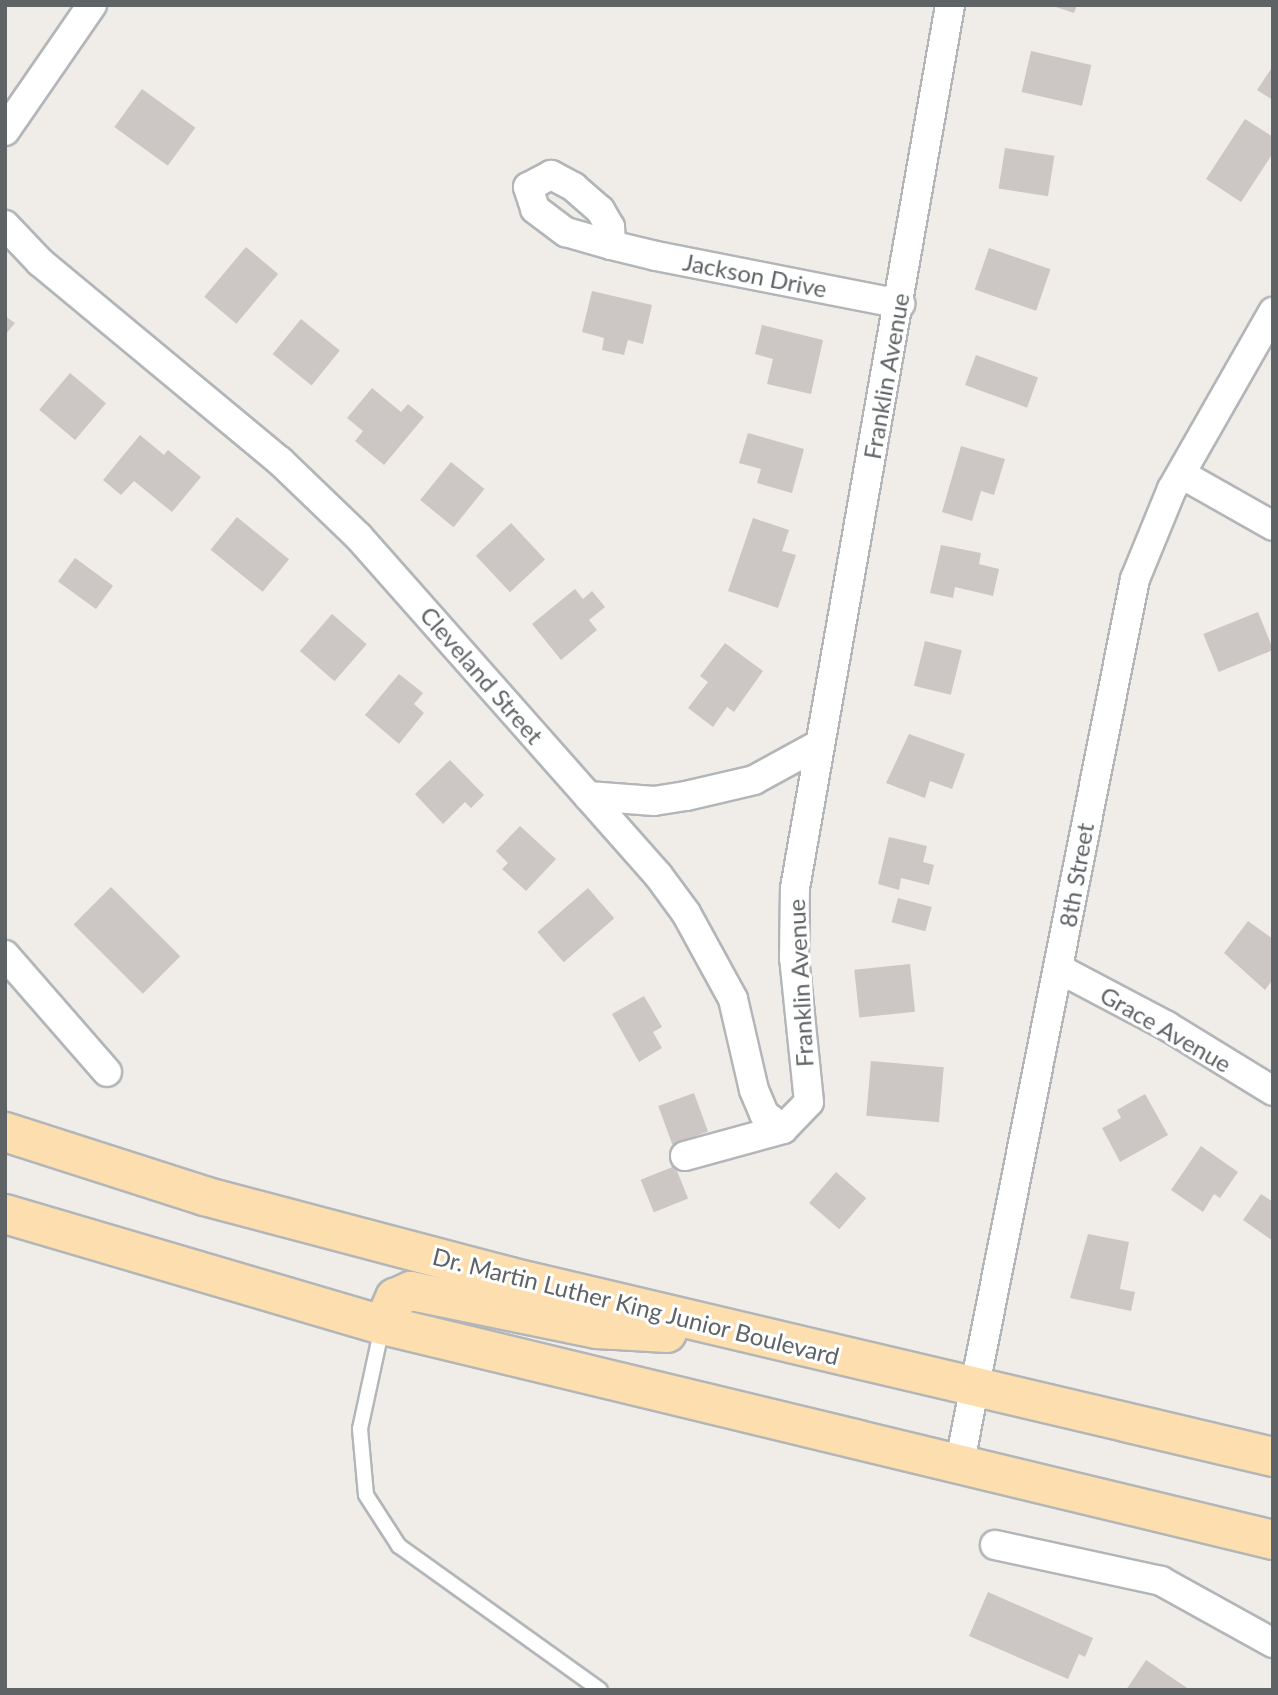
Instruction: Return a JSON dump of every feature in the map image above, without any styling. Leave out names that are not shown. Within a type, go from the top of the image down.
[{"type":"main road","name":"Dr. Martin Luther King Junior Boulevard","points":[[5,1132],[303,1223],[777,1340],[1255,1453],[1273,1464]]},
{"type":"main road","points":[[5,1214],[383,1325],[1273,1540]]},
{"type":"main road","points":[[383,1325],[395,1298],[411,1291],[596,1329],[777,1340]]},
{"type":"street","points":[[5,131],[92,5]]},
{"type":"street","name":"Franklin Avenue","points":[[783,1129],[808,1102],[794,958],[795,888],[818,745],[900,304],[950,5]]},
{"type":"street","name":"Cleveland Street","points":[[5,225],[40,262],[280,461],[358,536],[588,796],[686,913],[733,999],[764,1114],[783,1129]]},
{"type":"street","name":"Jackson Drive","points":[[611,245],[900,304]]},
{"type":"street","name":"8th Street","points":[[959,1466],[977,1388],[1059,968],[1110,687],[1135,579],[1172,489],[1183,475],[1273,312]]},
{"type":"street","points":[[1183,475],[1273,526]]},
{"type":"street","points":[[588,796],[654,801],[686,796],[754,780],[818,745]]},
{"type":"street","points":[[5,955],[107,1072]]},
{"type":"street","name":"Grace Avenue","points":[[1059,968],[1167,1026],[1273,1091]]},
{"type":"street","points":[[685,1156],[783,1129]]},
{"type":"street","points":[[995,1545],[1161,1581],[1273,1643]]},
{"type":"lane","points":[[383,1325],[360,1429],[366,1495],[399,1546],[600,1690]]},
{"type":"building","points":[[1050,5],[1077,5],[1074,13]]},
{"type":"building","points":[[1031,51],[1091,65],[1082,106],[1022,92]]},
{"type":"building","points":[[1273,66],[1273,100],[1257,90]]},
{"type":"building","points":[[142,89],[195,128],[168,166],[114,127]]},
{"type":"building","points":[[1245,119],[1273,137],[1273,153],[1241,202],[1206,179]]},
{"type":"building","points":[[1005,148],[1054,156],[1048,196],[999,188]]},
{"type":"building","points":[[246,247],[278,274],[236,324],[204,297]]},
{"type":"building","points":[[989,248],[1050,269],[1036,311],[975,290]]},
{"type":"building","points":[[592,291],[652,305],[643,344],[628,340],[624,355],[602,350],[604,338],[582,332]]},
{"type":"building","points":[[5,316],[15,323],[5,335]]},
{"type":"building","points":[[301,319],[340,350],[312,385],[273,354]]},
{"type":"building","points":[[762,325],[823,340],[811,394],[767,384],[773,359],[755,354]]},
{"type":"building","points":[[976,355],[1038,378],[1027,408],[965,385]]},
{"type":"building","points":[[70,373],[106,403],[75,440],[39,410]]},
{"type":"building","points":[[372,388],[401,412],[408,404],[424,417],[384,465],[355,441],[363,431],[347,418]]},
{"type":"building","points":[[748,433],[804,449],[792,493],[757,483],[761,469],[739,463]]},
{"type":"building","points":[[140,435],[164,455],[168,450],[201,477],[172,512],[134,481],[121,495],[103,480]]},
{"type":"building","points":[[961,446],[1005,459],[994,495],[981,491],[972,521],[942,512]]},
{"type":"building","points":[[451,462],[484,489],[454,527],[420,500]]},
{"type":"building","points":[[237,517],[289,559],[263,592],[211,550]]},
{"type":"building","points":[[753,518],[789,530],[782,551],[796,555],[778,608],[728,591]]},
{"type":"building","points":[[511,523],[545,560],[510,592],[476,556]]},
{"type":"building","points":[[941,545],[981,553],[979,564],[999,569],[993,596],[955,587],[953,598],[930,593]]},
{"type":"building","points":[[75,558],[113,586],[96,609],[58,581]]},
{"type":"building","points":[[575,589],[583,599],[592,591],[605,607],[589,620],[597,630],[561,660],[532,624]]},
{"type":"building","points":[[1258,612],[1273,650],[1219,672],[1203,634]]},
{"type":"building","points":[[332,614],[367,644],[335,681],[300,651]]},
{"type":"building","points":[[925,641],[962,650],[951,695],[914,686]]},
{"type":"building","points":[[725,643],[763,671],[734,712],[727,707],[713,727],[688,708],[708,682],[700,676]]},
{"type":"building","points":[[399,674],[423,693],[414,704],[424,713],[399,744],[365,715]]},
{"type":"building","points":[[909,734],[965,754],[952,789],[930,781],[925,798],[886,783]]},
{"type":"building","points":[[450,760],[484,795],[471,808],[465,802],[443,824],[415,794]]},
{"type":"building","points":[[520,826],[556,859],[526,891],[502,869],[508,863],[496,851]]},
{"type":"building","points":[[889,837],[927,846],[923,862],[934,865],[929,885],[901,878],[899,890],[878,884]]},
{"type":"building","points":[[111,887],[180,956],[143,994],[74,924]]},
{"type":"building","points":[[588,888],[614,918],[564,962],[537,932]]},
{"type":"building","points":[[898,898],[932,907],[925,931],[892,922]]},
{"type":"building","points":[[1248,921],[1273,939],[1273,979],[1265,990],[1224,953]]},
{"type":"building","points":[[910,964],[915,1012],[859,1018],[854,970]]},
{"type":"building","points":[[644,996],[662,1027],[653,1032],[662,1048],[639,1062],[612,1014]]},
{"type":"building","points":[[871,1061],[944,1067],[939,1122],[866,1116]]},
{"type":"building","points":[[694,1093],[708,1132],[672,1145],[658,1106]]},
{"type":"building","points":[[1145,1094],[1168,1135],[1120,1162],[1102,1128],[1121,1118],[1117,1110]]},
{"type":"building","points":[[1201,1146],[1238,1172],[1220,1198],[1214,1194],[1203,1212],[1171,1190]]},
{"type":"building","points":[[675,1166],[688,1198],[654,1212],[641,1180]]},
{"type":"building","points":[[836,1172],[866,1198],[839,1229],[809,1203]]},
{"type":"building","points":[[1261,1194],[1273,1202],[1273,1241],[1243,1220]]},
{"type":"building","points":[[1088,1234],[1129,1242],[1120,1289],[1135,1292],[1131,1311],[1070,1298]]},
{"type":"building","points":[[988,1592],[1093,1638],[1085,1657],[1079,1654],[1068,1679],[969,1636]]},
{"type":"building","points":[[1146,1660],[1190,1690],[1126,1690]]}]
